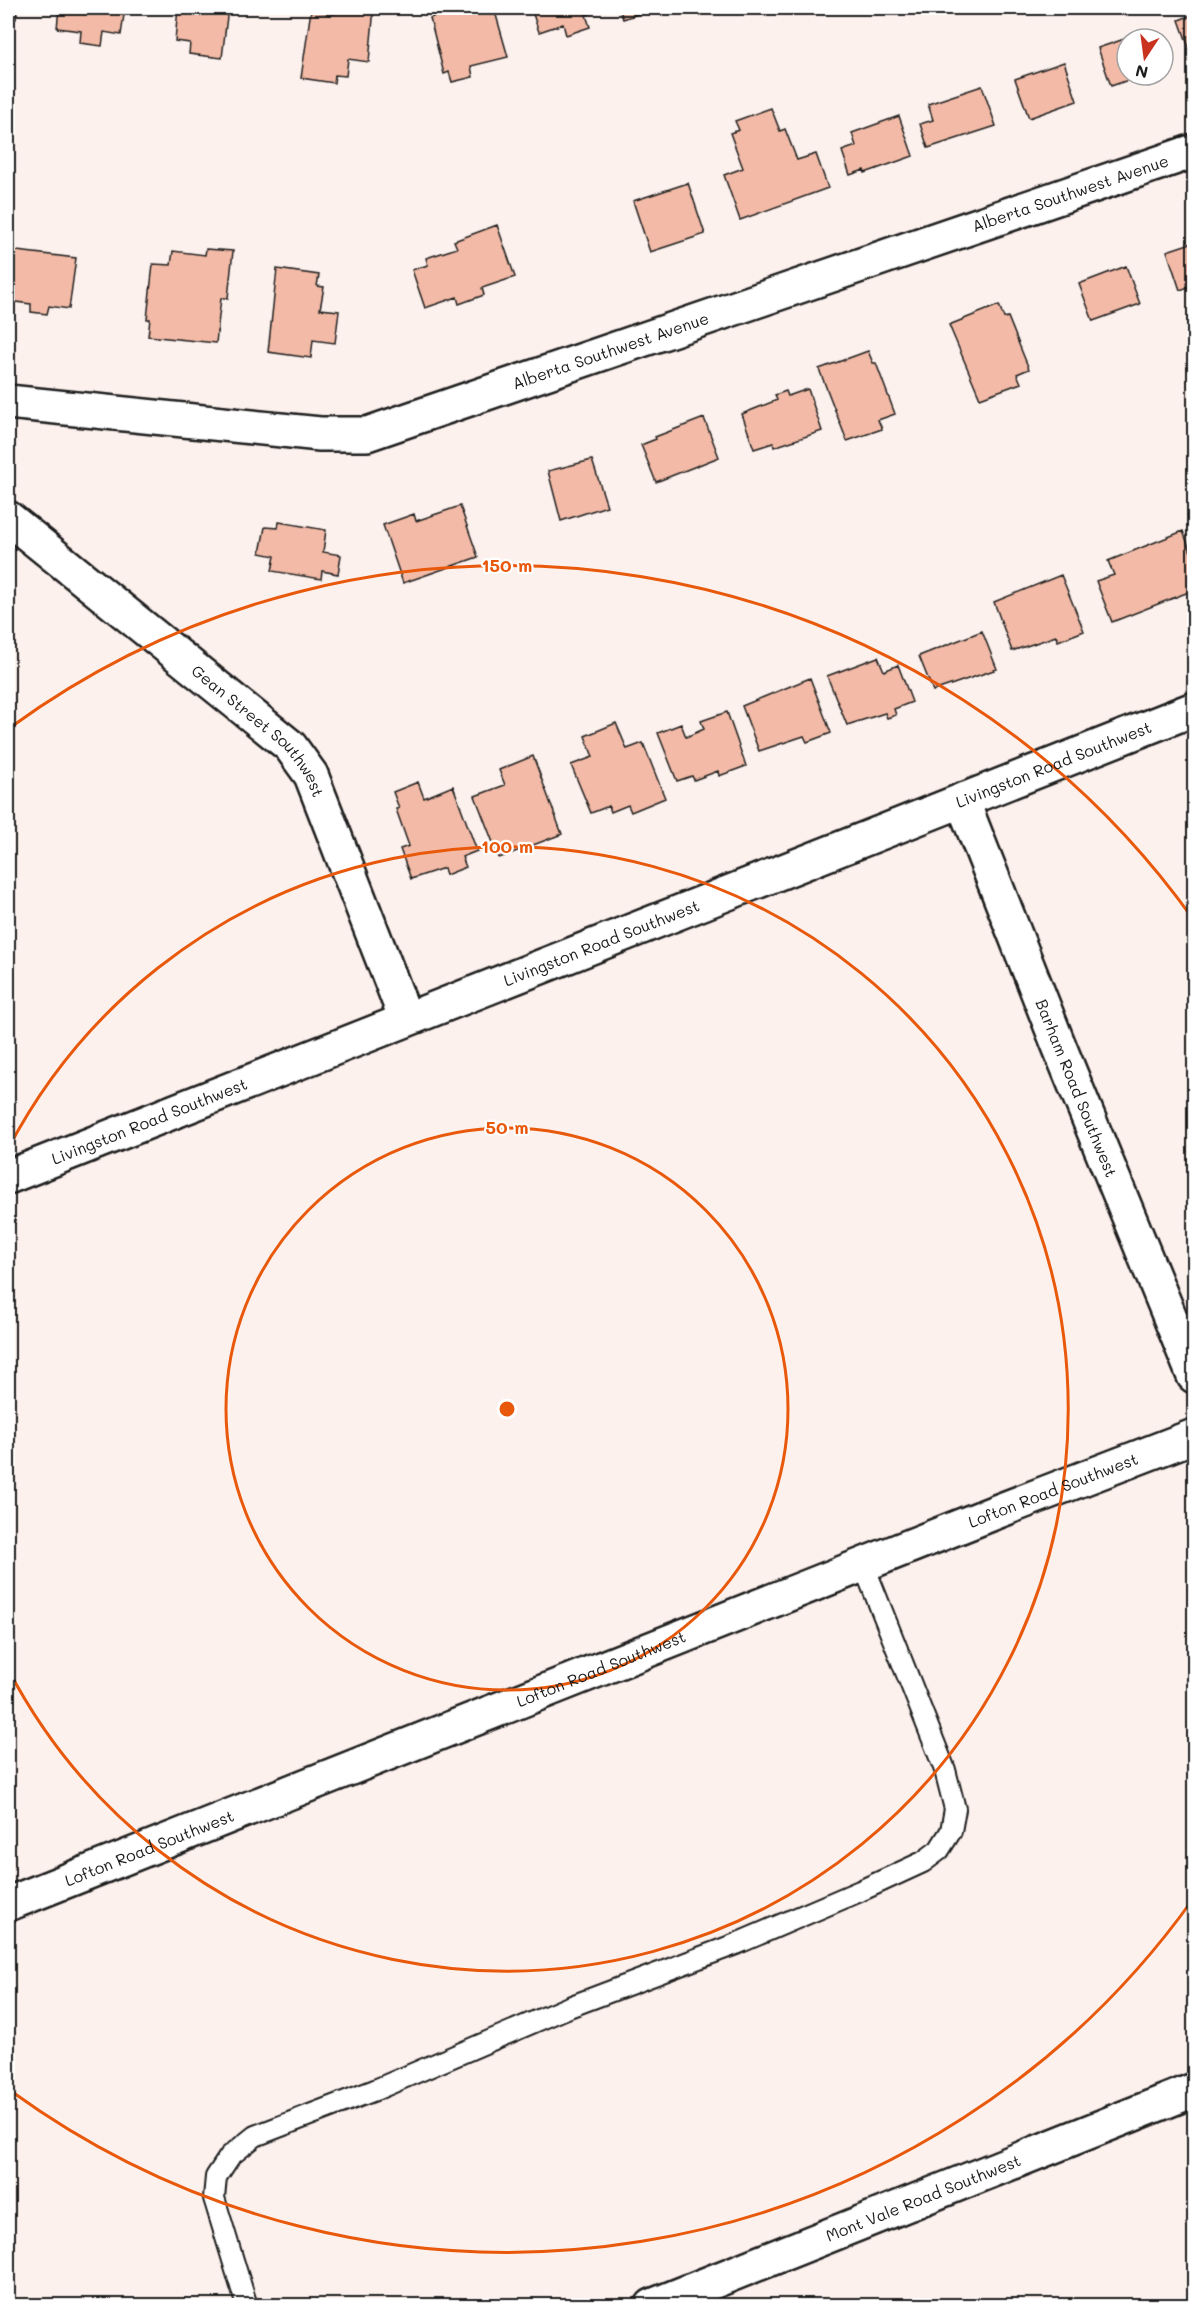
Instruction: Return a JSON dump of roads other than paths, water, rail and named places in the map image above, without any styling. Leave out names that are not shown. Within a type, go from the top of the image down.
[{"type":"street","name":"Alberta Southwest Avenue","points":[[8,402],[320,434],[367,434],[1194,151]]},
{"type":"street","name":"Gean Street Southwest","points":[[8,518],[290,746],[311,775],[406,1019]]},
{"type":"street","name":"Livingston Road Southwest","points":[[8,1177],[1194,709]]},
{"type":"street","name":"Barham Road Southwest","points":[[962,800],[1194,1377]]},
{"type":"street","name":"Lofton Road Southwest","points":[[8,1904],[1194,1436]]},
{"type":"street","name":"Mont Vale Road Southwest","points":[[652,2306],[1194,2090]]},
{"type":"lane","points":[[247,2306],[213,2198],[216,2177],[230,2156],[255,2136],[375,2090],[570,2007],[736,1944],[923,1862],[939,1850],[951,1831],[955,1809],[945,1770],[864,1566]]}]
